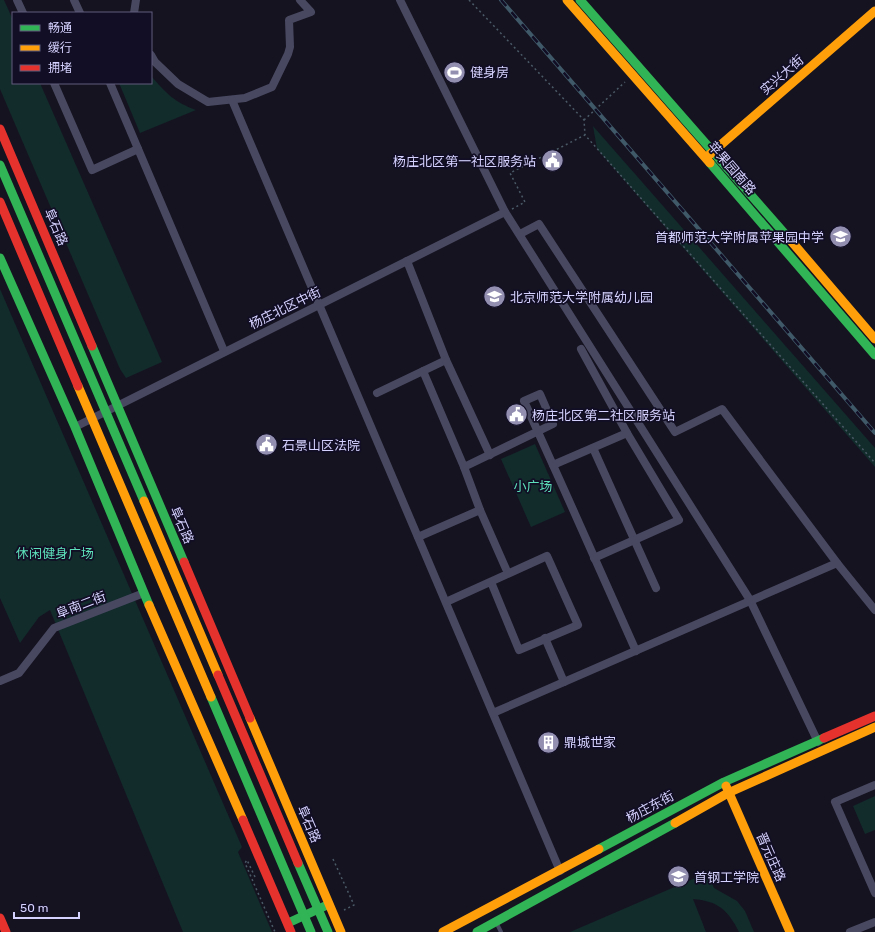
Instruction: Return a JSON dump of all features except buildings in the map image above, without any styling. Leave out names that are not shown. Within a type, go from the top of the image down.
[{"type":"main road","name":"苹果园南路","points":[[567,0],[632,76],[706,158],[875,355]]},
{"type":"main road","name":"苹果园南路","points":[[580,0],[714,152],[875,339]]},
{"type":"main road","name":"实兴大街","points":[[706,158],[875,11]]},
{"type":"main road","name":"阜石路","points":[[0,128],[341,932]]},
{"type":"main road","name":"阜石路","points":[[0,165],[328,932]]},
{"type":"main road","points":[[0,202],[311,932]]},
{"type":"main road","points":[[0,258],[75,426],[144,593],[292,932]]},
{"type":"main road","name":"杨庄东街","points":[[443,932],[560,871],[724,782],[875,716]]},
{"type":"main road","name":"杨庄东街","points":[[477,932],[728,793],[875,727]]},
{"type":"main road","name":"晋元庄路","points":[[724,782],[790,932]]},
{"type":"main road","points":[[288,923],[329,904]]},
{"type":"main road","points":[[0,918],[6,932]]},
{"type":"street","points":[[17,0],[23,12]]},
{"type":"street","points":[[74,0],[80,12]]},
{"type":"street","points":[[134,12],[136,0]]},
{"type":"street","points":[[152,57],[154,62],[178,84],[208,102],[245,98],[272,87],[290,47],[289,20],[311,12],[300,0]]},
{"type":"street","points":[[400,0],[505,212],[750,600],[818,742]]},
{"type":"street","points":[[54,84],[92,170],[138,149]]},
{"type":"street","points":[[110,84],[224,352]]},
{"type":"street","points":[[232,100],[560,871]]},
{"type":"street","name":"杨庄北区中街","points":[[75,426],[505,212]]},
{"type":"street","points":[[520,234],[539,224],[675,432],[722,409],[836,563],[875,610]]},
{"type":"street","points":[[407,261],[446,360],[490,454]]},
{"type":"street","points":[[581,349],[627,433],[679,520],[594,558]]},
{"type":"street","points":[[377,393],[446,360]]},
{"type":"street","points":[[422,371],[506,569]]},
{"type":"street","points":[[464,467],[490,454],[538,432],[554,424],[540,394],[524,401],[538,432],[553,465],[594,558],[636,651]]},
{"type":"street","points":[[553,465],[627,433]]},
{"type":"street","points":[[593,448],[656,588]]},
{"type":"street","points":[[418,537],[480,510]]},
{"type":"street","points":[[446,602],[547,556],[578,625],[519,650],[491,582]]},
{"type":"street","points":[[493,713],[836,563]]},
{"type":"street","name":"阜南二街","points":[[0,681],[18,673],[54,628],[144,593]]},
{"type":"street","points":[[545,638],[564,682]]},
{"type":"street","points":[[875,785],[835,802],[875,893]]},
{"type":"street","points":[[850,932],[875,922]]},
{"type":"lane","points":[[496,922],[501,932]]},
{"type":"path","points":[[469,0],[584,120],[585,135],[875,462]]},
{"type":"path","points":[[584,120],[632,76]]},
{"type":"path","points":[[505,212],[525,202],[510,173],[585,135]]},
{"type":"path","points":[[333,859],[354,905]]},
{"type":"path","points":[[256,880],[247,860],[245,863],[275,932]]},
{"type":"green space","points":[[0,0],[4,0],[12,18],[12,84],[40,84],[162,362],[126,378],[120,369],[0,89]]},
{"type":"green space","points":[[152,77],[176,100],[196,110],[140,133],[119,84],[152,84]]},
{"type":"green space","points":[[593,126],[875,448],[875,467],[597,149]]},
{"type":"green space","name":"休闲健身广场","points":[[0,289],[242,847],[238,852],[272,932],[183,932],[50,610],[39,617],[20,643],[0,598]]},
{"type":"green space","name":"小广场","points":[[535,444],[565,512],[531,527],[501,459]]},
{"type":"green space","points":[[875,796],[875,830],[865,834],[853,806]]},
{"type":"green space","points":[[707,873],[714,888],[737,901],[745,911],[754,932],[739,932],[731,918],[721,908],[709,902],[693,899],[706,932],[570,932]]},
{"type":"railway","points":[[501,0],[875,433]]},
{"type":"traffic: fast","points":[[580,0],[792,242]]},
{"type":"traffic: fast","points":[[710,163],[875,355]]},
{"type":"traffic: fast","points":[[0,165],[144,501]]},
{"type":"traffic: fast","points":[[0,258],[75,427],[149,605]]},
{"type":"traffic: fast","points":[[92,346],[184,562]]},
{"type":"traffic: fast","points":[[211,697],[311,932]]},
{"type":"traffic: fast","points":[[599,849],[724,782],[824,738]]},
{"type":"traffic: fast","points":[[477,932],[675,823]]},
{"type":"traffic: fast","points":[[298,863],[328,932]]},
{"type":"traffic: fast","points":[[288,923],[325,906]]},
{"type":"traffic: slow","points":[[567,0],[710,163]]},
{"type":"traffic: slow","points":[[708,156],[875,11]]},
{"type":"traffic: slow","points":[[792,242],[875,339]]},
{"type":"traffic: slow","points":[[78,386],[211,697]]},
{"type":"traffic: slow","points":[[144,501],[218,675]]},
{"type":"traffic: slow","points":[[149,605],[243,820]]},
{"type":"traffic: slow","points":[[250,718],[341,932]]},
{"type":"traffic: slow","points":[[675,823],[728,793],[875,727]]},
{"type":"traffic: slow","points":[[726,786],[790,932]]},
{"type":"traffic: slow","points":[[443,932],[599,849]]},
{"type":"traffic: jam","points":[[0,129],[92,346]]},
{"type":"traffic: jam","points":[[0,202],[78,386]]},
{"type":"traffic: jam","points":[[184,562],[250,718]]},
{"type":"traffic: jam","points":[[218,675],[298,863]]},
{"type":"traffic: jam","points":[[824,738],[875,716]]},
{"type":"traffic: jam","points":[[243,820],[291,932]]},
{"type":"traffic: jam","points":[[0,918],[6,932]]},
{"type":"place","name":"健身房","points":[[455,72]]},
{"type":"place","name":"杨庄北区第一社区服务站","points":[[552,161]]},
{"type":"place","name":"首都师范大学附属苹果园中学","points":[[840,237]]},
{"type":"place","name":"北京师范大学附属幼儿园","points":[[494,297]]},
{"type":"place","name":"杨庄北区第二社区服务站","points":[[516,415]]},
{"type":"place","name":"石景山区法院","points":[[267,445]]},
{"type":"place","name":"鼎城世家","points":[[549,742]]},
{"type":"place","name":"首钢工学院","points":[[679,877]]}]
